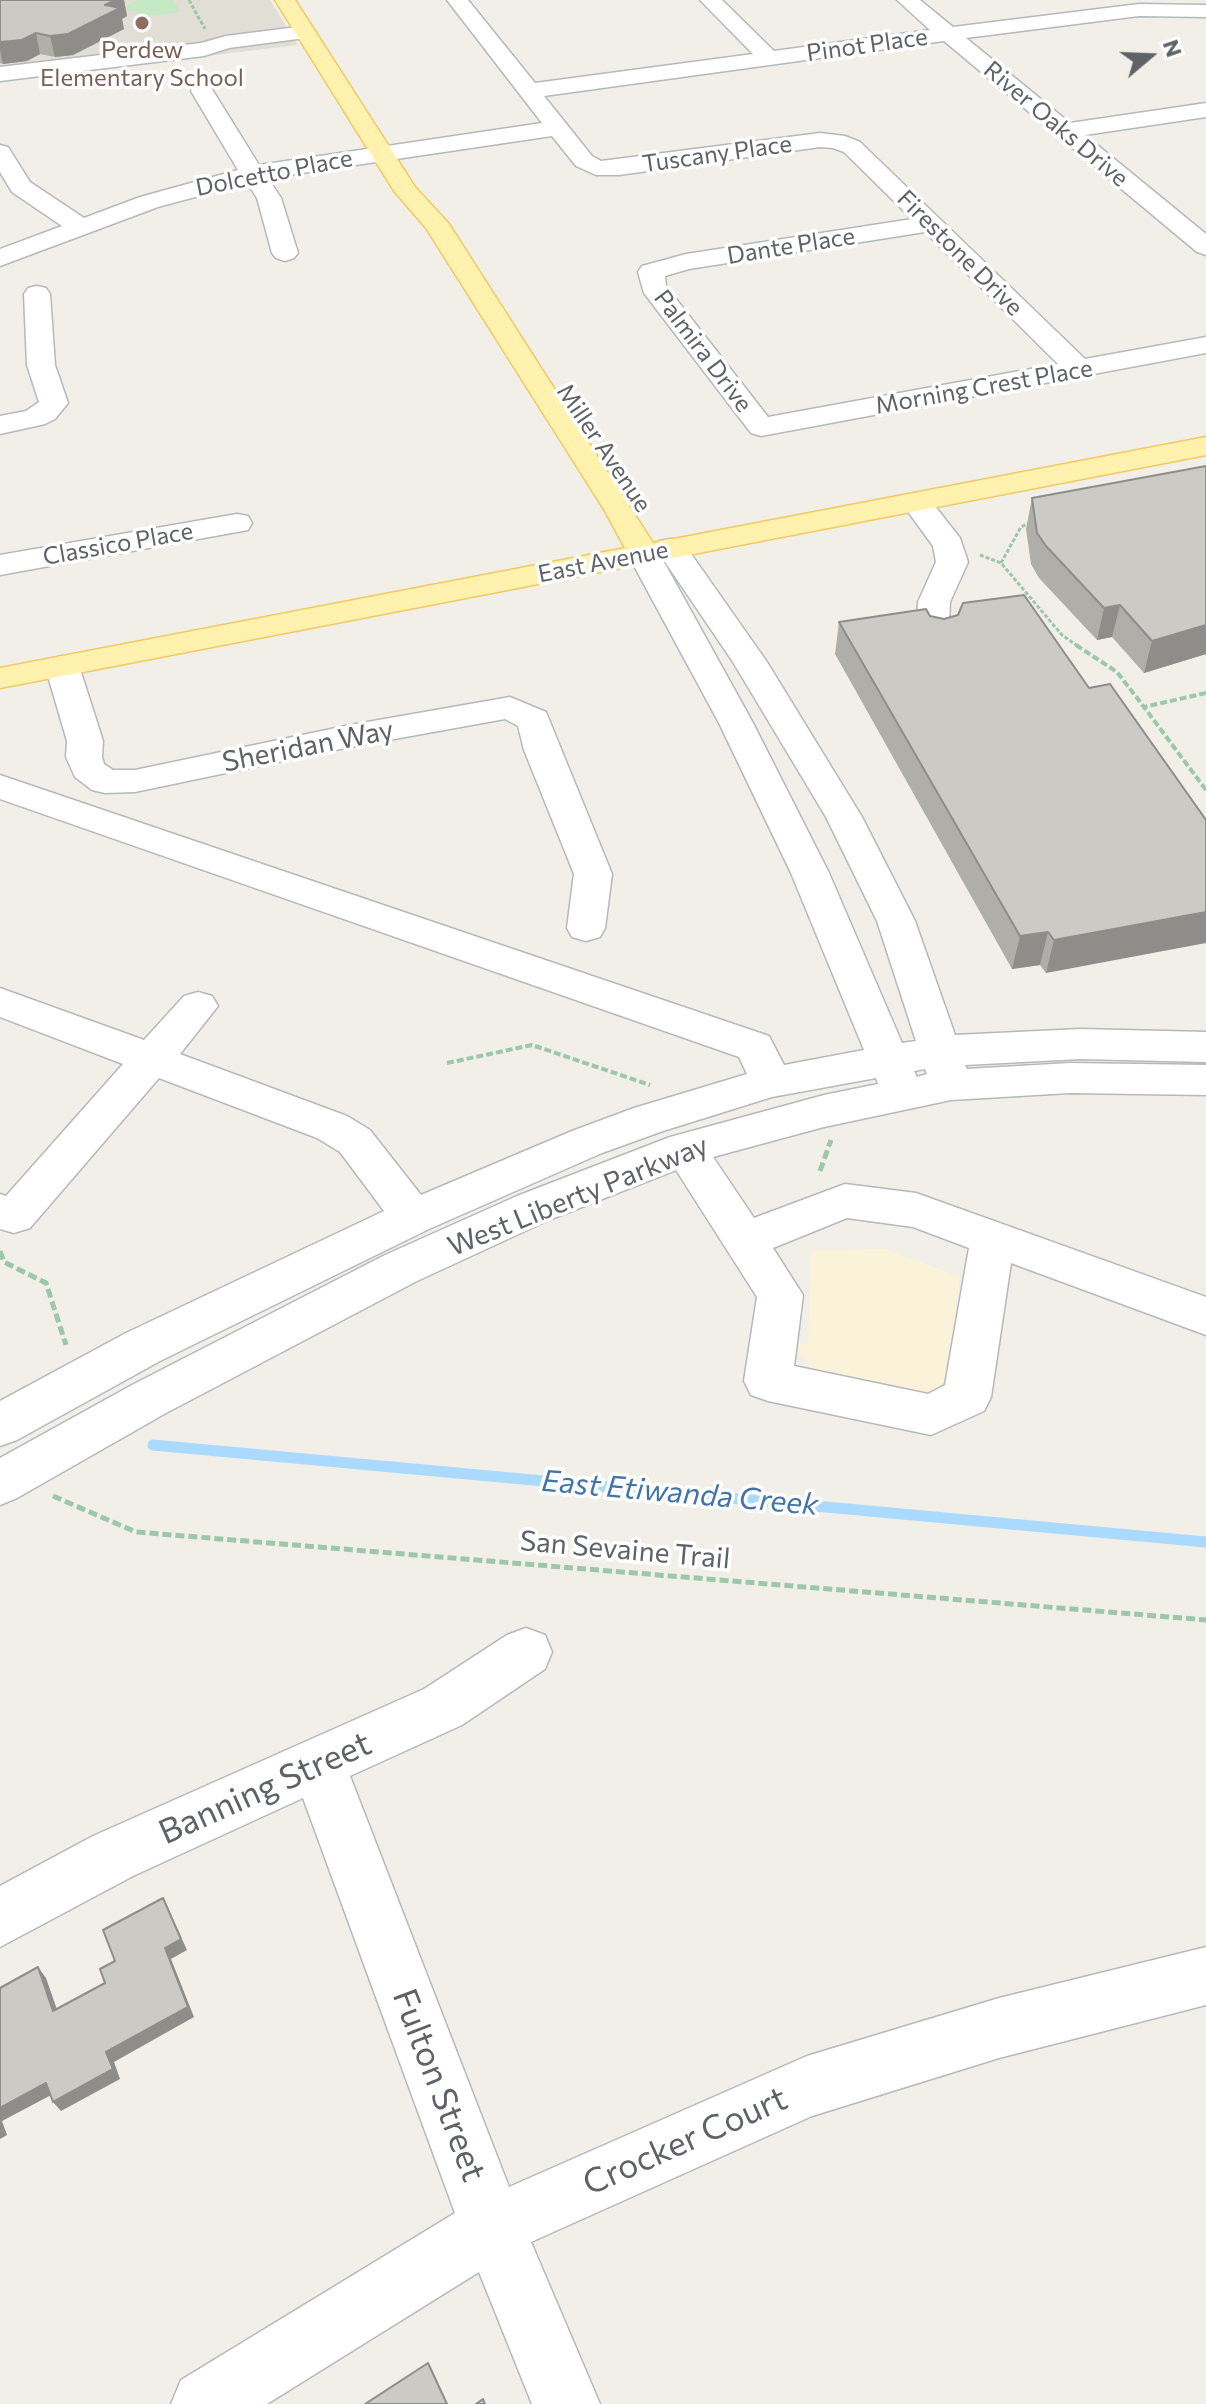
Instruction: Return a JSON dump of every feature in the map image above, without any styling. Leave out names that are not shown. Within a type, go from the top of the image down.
[{"type":"main road","name":"Miller Avenue","points":[[285,0],[393,151]]},
{"type":"main road","name":"Miller Avenue","points":[[308,0],[393,151],[406,191],[436,224],[620,511],[657,551]]},
{"type":"main road","name":"East Avenue","points":[[0,678],[1206,446]]},
{"type":"street","points":[[457,0],[558,128]]},
{"type":"street","points":[[710,0],[769,58]]},
{"type":"street","name":"River Oaks Drive","points":[[907,0],[1206,247]]},
{"type":"street","name":"Pinot Place","points":[[529,91],[948,34],[1111,6],[1206,11]]},
{"type":"street","points":[[0,74],[204,49],[226,42],[305,32]]},
{"type":"street","points":[[202,91],[273,206],[285,253]]},
{"type":"street","points":[[1065,131],[1206,110]]},
{"type":"street","name":"Dolcetto Place","points":[[0,258],[177,193],[254,173],[558,128]]},
{"type":"street","name":"Tuscany Place","points":[[558,128],[584,161],[596,168],[619,168],[812,141],[837,141]]},
{"type":"street","name":"Firestone Drive","points":[[837,141],[857,151],[1080,370]]},
{"type":"street","points":[[0,152],[21,187],[83,228]]},
{"type":"street","points":[[1175,222],[1206,217]]},
{"type":"street","name":"Dante Place","points":[[651,272],[686,262],[931,224]]},
{"type":"street","name":"Palmira Drive","points":[[651,272],[653,287],[761,427]]},
{"type":"street","points":[[0,425],[35,418],[54,403],[39,353],[37,294]]},
{"type":"street","name":"Morning Crest Place","points":[[761,427],[1206,345]]},
{"type":"street","points":[[916,502],[949,545],[952,562],[934,602],[933,624],[938,639]]},
{"type":"street","name":"Classico Place","points":[[0,565],[237,523]]},
{"type":"street","name":"Miller Avenue","points":[[657,551],[750,662],[844,817],[896,921],[946,1068]]},
{"type":"street","name":"Miller Avenue","points":[[657,551],[736,723],[810,873],[895,1076]]},
{"type":"street","name":"Sheridan Way","points":[[62,666],[85,741],[84,757],[88,769],[105,782],[135,781],[350,736],[510,708],[534,720],[542,750],[593,874],[586,928]]},
{"type":"street","points":[[0,786],[754,1047],[772,1082]]},
{"type":"street","points":[[0,1002],[332,1127],[355,1141],[413,1217]]},
{"type":"street","points":[[3,1228],[198,1006]]},
{"type":"street","name":"West Liberty Parkway","points":[[0,1425],[143,1347],[413,1217],[649,1119],[772,1082],[895,1076],[1080,1044],[1206,1047]]},
{"type":"street","name":"West Liberty Parkway","points":[[946,1068],[1070,1078],[1206,1080]]},
{"type":"street","name":"West Liberty Parkway","points":[[0,1483],[149,1399],[401,1268],[533,1208],[685,1149],[773,1124],[895,1076]]},
{"type":"street","points":[[685,1149],[700,1177],[780,1295],[768,1381],[931,1415],[967,1397],[993,1238]]},
{"type":"street","points":[[401,1268],[396,1253],[404,1244],[516,1192],[533,1165]]},
{"type":"street","points":[[745,1240],[845,1201],[916,1210],[1206,1316]]},
{"type":"street","name":"Banning Street","points":[[0,1918],[113,1856],[443,1707],[526,1652]]},
{"type":"street","name":"Fulton Street","points":[[318,1764],[492,2227],[566,2404]]},
{"type":"street","name":"Crocker Court","points":[[205,2404],[492,2227],[807,2087],[999,2028],[1206,1976]]},
{"type":"path","points":[[1001,563],[1021,527],[1038,519]]},
{"type":"path","points":[[949,545],[1001,563],[1062,635],[1117,672],[1206,790]]},
{"type":"path","points":[[1144,707],[1206,693]]},
{"type":"path","points":[[447,1063],[532,1045],[651,1086]]},
{"type":"path","points":[[820,1171],[835,1132]]},
{"type":"path","points":[[3,1228],[4,1262],[46,1283],[66,1345]]},
{"type":"path","name":"San Sevaine Trail","points":[[48,1494],[136,1532],[1206,1620]]},
{"type":"shaded area","name":"Perdew Elementary School","points":[[0,0],[270,0],[298,45],[0,81]]},
{"type":"green space","points":[[138,0],[173,0],[180,12],[144,16],[135,11],[119,10]]},
{"type":"sand","points":[[885,1249],[960,1277],[949,1378],[945,1386],[933,1395],[912,1396],[816,1371],[802,1358],[799,1344],[808,1344],[811,1250]]},
{"type":"building","points":[[0,0],[115,0],[105,5],[120,8],[68,34],[50,36],[36,33],[22,40],[0,42]]},
{"type":"building","points":[[1206,466],[1206,625],[1152,641],[1120,605],[1104,608],[1046,546],[1037,533],[1032,498]]},
{"type":"building","points":[[1024,595],[1089,688],[1110,684],[1206,820],[1206,912],[1054,940],[1048,932],[1020,936],[839,622],[926,609],[930,616],[944,619],[958,615],[963,603]]},
{"type":"building","points":[[163,1898],[181,1939],[165,1948],[188,2007],[106,2052],[113,2069],[53,2102],[46,2083],[0,2108],[0,1988],[38,1967],[53,2011],[105,1983],[100,1969],[115,1961],[103,1930]]},
{"type":"building","points":[[428,2363],[447,2404],[365,2404]]},
{"type":"waterway","name":"East Etiwanda Creek","points":[[153,1445],[1206,1542]]},
{"type":"place","name":"Perdew Elementary School","points":[[142,23]]}]
